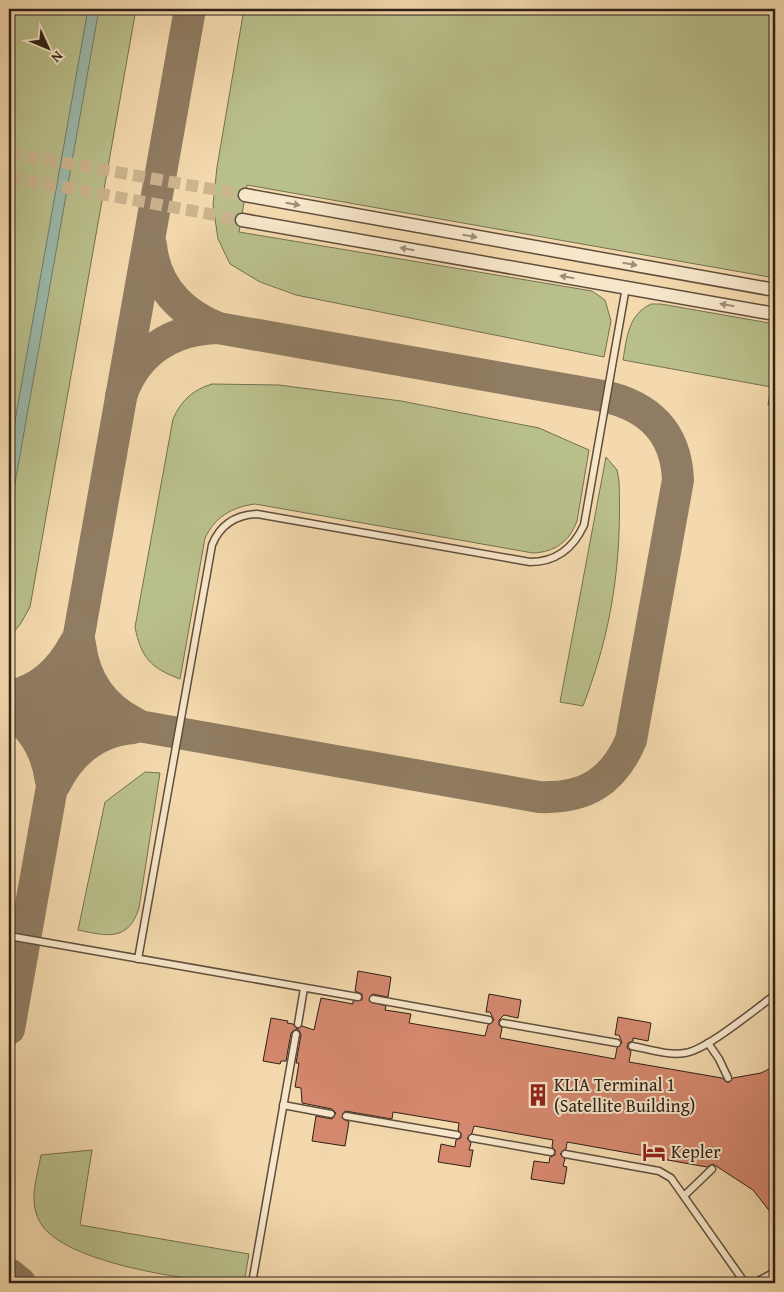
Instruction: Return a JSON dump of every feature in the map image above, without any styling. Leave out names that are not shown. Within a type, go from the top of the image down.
[{"type":"street","points":[[245,195],[775,290]]},
{"type":"street","points":[[242,220],[775,314]]},
{"type":"lane","points":[[138,959],[212,545],[216,535],[232,520],[247,514],[257,514],[530,562],[541,562],[560,555],[575,542],[584,525],[626,287]]},
{"type":"lane","points":[[9,936],[358,997]]},
{"type":"lane","points":[[298,1024],[304,988]]},
{"type":"lane","points":[[632,1046],[684,1054],[708,1043],[775,995]]},
{"type":"lane","points":[[372,999],[488,1020]]},
{"type":"lane","points":[[503,1023],[617,1043]]},
{"type":"lane","points":[[252,1283],[296,1034]]},
{"type":"lane","points":[[708,1043],[719,1059],[728,1078]]},
{"type":"lane","points":[[283,1105],[332,1114]]},
{"type":"lane","points":[[346,1116],[457,1135]]},
{"type":"lane","points":[[472,1138],[551,1152]]},
{"type":"lane","points":[[565,1154],[660,1171],[671,1178],[685,1195],[745,1283]]},
{"type":"lane","points":[[685,1195],[712,1169]]},
{"type":"lane","points":[[754,1283],[775,1272]]},
{"type":"green space","points":[[9,9],[136,9],[30,607],[21,623],[9,638]]},
{"type":"green space","points":[[244,9],[775,9],[775,278],[247,185],[239,232],[592,291],[605,300],[611,321],[604,357],[296,295],[260,282],[230,264],[218,239],[213,205],[217,167]]},
{"type":"green space","points":[[651,304],[661,304],[775,324],[775,406],[768,405],[771,387],[623,360],[633,320],[637,314]]},
{"type":"green space","points":[[212,384],[279,385],[401,401],[539,428],[589,450],[577,521],[570,535],[560,545],[548,551],[533,553],[255,504],[239,508],[219,519],[205,538],[180,679],[162,671],[149,660],[140,647],[135,627],[173,419],[188,397],[199,389]]},
{"type":"green space","points":[[606,457],[617,470],[619,481],[620,511],[617,568],[608,623],[583,706],[560,702]]},
{"type":"green space","points":[[145,772],[160,773],[139,908],[129,927],[115,934],[107,935],[78,930],[105,802]]},
{"type":"green space","points":[[92,1150],[80,1225],[249,1254],[244,1283],[166,1275],[134,1268],[103,1260],[75,1249],[53,1237],[40,1222],[36,1214],[34,1189],[41,1155]]},
{"type":"shaded area","points":[[88,9],[99,9],[9,517],[9,455]]},
{"type":"building","name":"KLIA Terminal 1 (Satellite Building)","points":[[358,971],[391,977],[388,997],[372,994],[369,1001],[386,1006],[385,1010],[411,1014],[409,1023],[485,1036],[488,1025],[494,1020],[490,1012],[486,1012],[489,994],[521,1000],[518,1018],[504,1015],[499,1020],[499,1025],[502,1028],[500,1038],[615,1059],[617,1048],[622,1043],[619,1035],[615,1035],[618,1017],[651,1023],[648,1041],[633,1038],[633,1041],[628,1043],[627,1048],[631,1051],[629,1062],[722,1078],[728,1083],[733,1078],[761,1073],[775,1066],[775,1218],[753,1190],[713,1164],[707,1167],[567,1142],[566,1149],[560,1154],[565,1159],[563,1166],[567,1167],[564,1184],[531,1179],[534,1161],[549,1163],[550,1157],[555,1155],[555,1150],[552,1147],[553,1140],[474,1126],[472,1133],[467,1138],[471,1143],[469,1150],[473,1150],[470,1167],[438,1162],[441,1144],[455,1147],[456,1140],[461,1138],[461,1133],[458,1130],[459,1123],[393,1112],[392,1119],[345,1111],[342,1118],[349,1122],[345,1146],[312,1141],[316,1116],[332,1119],[336,1113],[332,1109],[302,1103],[301,1088],[295,1087],[299,1063],[296,1063],[301,1035],[299,1030],[294,1030],[291,1033],[286,1061],[281,1061],[280,1064],[263,1061],[271,1018],[288,1021],[287,1023],[293,1024],[297,1029],[302,1026],[314,1030],[321,998],[353,1004],[353,1001],[362,1000],[362,994],[355,991]]},
{"type":"taxiway","points":[[9,1029],[190,9]]},
{"type":"taxiway","points":[[151,245],[158,273],[172,296],[192,314],[218,328]]},
{"type":"taxiway","points":[[9,703],[539,797],[570,795],[596,785],[616,767],[631,740],[678,480],[676,463],[666,435],[646,414],[634,407],[603,396],[218,328],[201,329],[186,333],[171,338],[158,346],[146,355],[136,367],[121,396]]},
{"type":"taxiway","points":[[9,696],[30,689],[48,677],[63,662],[75,643]]},
{"type":"taxiway","points":[[80,644],[86,669],[97,691],[113,709],[135,723]]},
{"type":"taxiway","points":[[9,711],[18,717],[38,741],[46,760],[51,781]]},
{"type":"taxiway","points":[[55,784],[69,762],[86,745],[108,734],[133,728]]},
{"type":"taxiway","points":[[9,1274],[20,1283]]},
{"type":"tunnel","points":[[9,153],[245,195]]},
{"type":"tunnel","points":[[9,177],[242,220]]},
{"type":"place","name":"KLIA Terminal 1 (Satellite Building)","points":[[538,1095]]},
{"type":"place","name":"Kepler","points":[[654,1152]]}]
